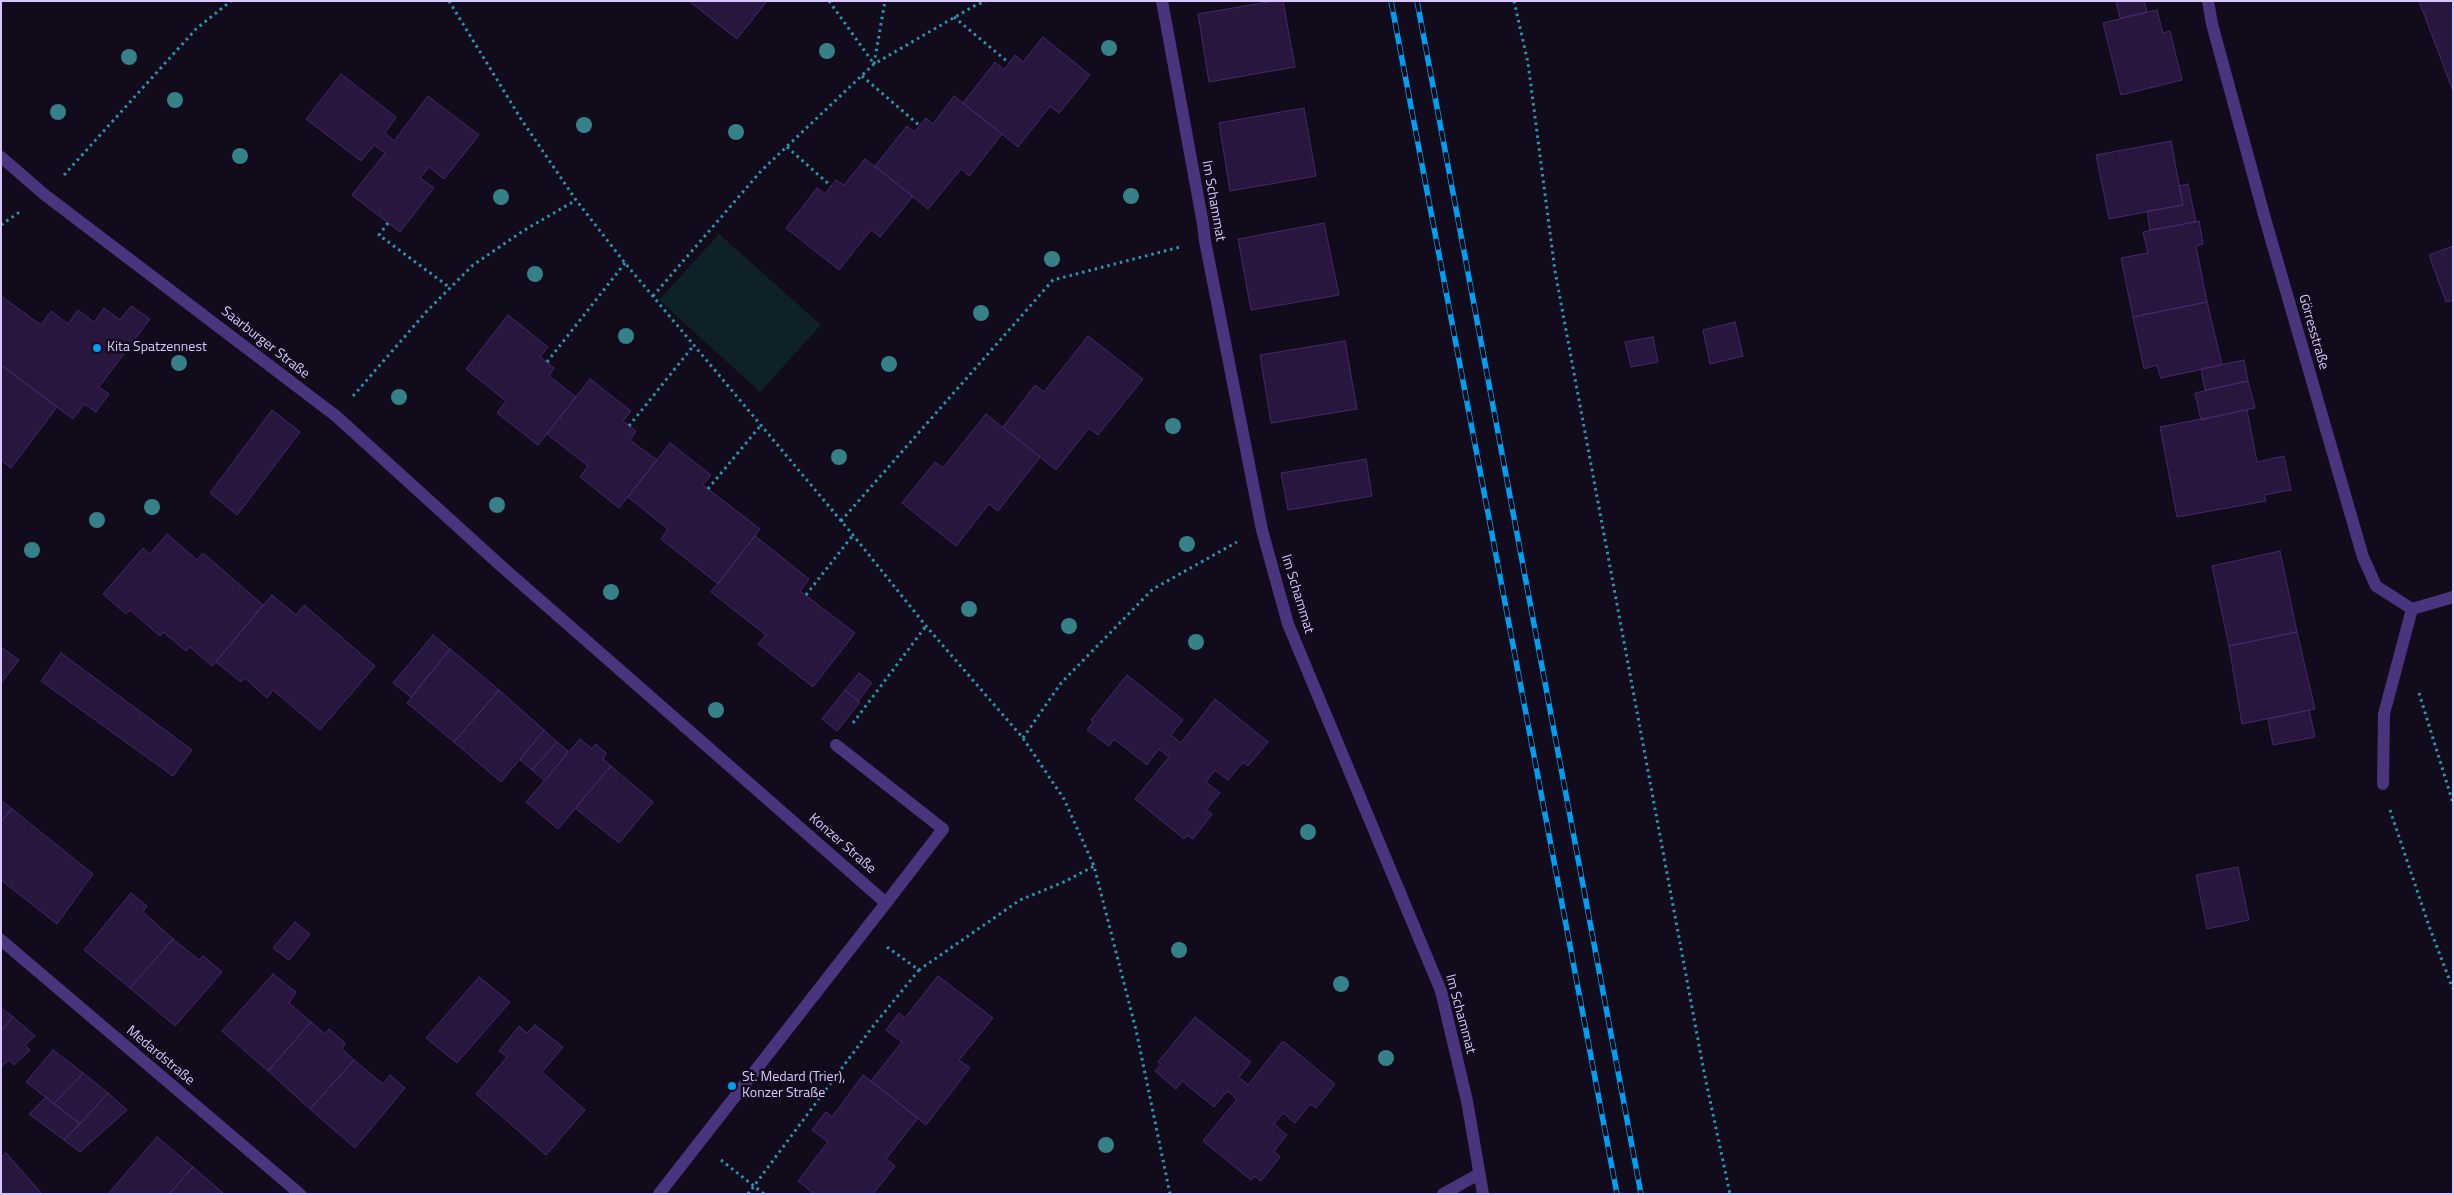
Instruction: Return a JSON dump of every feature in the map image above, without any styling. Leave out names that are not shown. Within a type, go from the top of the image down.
[{"type":"street","name":"Im Schammat","points":[[1162,1],[1204,224],[1205,241],[1262,530],[1288,624],[1441,991],[1466,1101],[1483,1194]]},
{"type":"street","name":"Görresstraße","points":[[2208,1],[2264,215],[2363,557],[2376,586],[2412,609]]},
{"type":"street","name":"Saarburger Straße","points":[[1,156],[45,196],[336,416],[500,565]]},
{"type":"street","name":"Konzer Straße","points":[[500,565],[886,903]]},
{"type":"street","points":[[2383,784],[2384,714],[2412,609],[2453,597]]},
{"type":"street","points":[[659,1194],[700,1144],[943,829],[836,745]]},
{"type":"street","name":"Medardstraße","points":[[1,940],[300,1194]]},
{"type":"street","points":[[1443,1194],[1479,1174]]},
{"type":"path","points":[[1,225],[45,196],[196,30],[230,1]]},
{"type":"path","points":[[449,1],[521,119],[576,200],[926,626],[1024,738],[1064,799],[1094,866],[1136,1030],[1170,1194]]},
{"type":"path","points":[[829,1],[874,64]]},
{"type":"path","points":[[874,64],[885,1]]},
{"type":"path","points":[[653,296],[761,172],[874,64],[954,17],[986,1]]},
{"type":"path","points":[[1514,1],[1528,63],[1557,280],[1702,1062],[1730,1194]]},
{"type":"path","points":[[954,17],[1009,63]]},
{"type":"path","points":[[862,76],[920,126]]},
{"type":"path","points":[[787,147],[831,186]]},
{"type":"path","points":[[336,416],[449,287],[472,265],[523,231],[576,200]]},
{"type":"path","points":[[388,222],[379,235],[449,287]]},
{"type":"path","points":[[841,521],[1053,280],[1205,241]]},
{"type":"path","points":[[546,362],[626,263]]},
{"type":"path","points":[[629,426],[694,345]]},
{"type":"path","points":[[708,489],[761,425]]},
{"type":"path","points":[[1024,738],[1061,683],[1153,589],[1218,551],[1262,530]]},
{"type":"path","points":[[806,595],[853,535]]},
{"type":"path","points":[[836,745],[926,626]]},
{"type":"path","points":[[2417,686],[2453,803]]},
{"type":"path","points":[[2383,784],[2392,817],[2426,918],[2453,989]]},
{"type":"path","points":[[748,1194],[874,1025],[919,970],[1020,900],[1064,882],[1094,866]]},
{"type":"path","points":[[865,931],[919,970]]},
{"type":"path","points":[[700,1144],[764,1194]]},
{"type":"green space","points":[[719,234],[821,325],[760,392],[659,300]]},
{"type":"building","points":[[689,1],[767,1],[737,39]]},
{"type":"building","points":[[1283,1],[1295,67],[1209,82],[1198,14]]},
{"type":"building","points":[[2116,1],[2144,1],[2147,12],[2120,18]]},
{"type":"building","points":[[2419,1],[2453,1],[2453,91]]},
{"type":"building","points":[[2157,10],[2163,33],[2170,31],[2182,80],[2121,95],[2103,23]]},
{"type":"building","points":[[1043,37],[1090,75],[1059,113],[1050,106],[1018,147],[963,103],[995,62],[1004,70],[1015,55],[1023,62]]},
{"type":"building","points":[[341,74],[396,117],[385,133],[394,141],[428,96],[479,135],[444,179],[429,167],[420,178],[434,188],[400,232],[352,195],[385,153],[374,145],[361,161],[306,119]]},
{"type":"building","points":[[954,96],[1002,134],[969,176],[961,169],[928,209],[875,166],[907,126],[914,132],[926,118],[933,124]]},
{"type":"building","points":[[1304,108],[1316,176],[1230,191],[1219,123]]},
{"type":"building","points":[[2171,141],[2183,205],[2109,219],[2096,155]]},
{"type":"building","points":[[865,159],[913,196],[880,237],[871,230],[839,270],[786,228],[817,188],[825,194],[836,180],[844,185]]},
{"type":"building","points":[[2188,184],[2196,222],[2150,230],[2147,211],[2183,205],[2179,186]]},
{"type":"building","points":[[2199,221],[2203,244],[2196,246],[2207,302],[2133,317],[2121,258],[2148,253],[2143,232]]},
{"type":"building","points":[[1324,223],[1339,295],[1251,310],[1238,239]]},
{"type":"building","points":[[2453,246],[2453,300],[2446,302],[2429,255]]},
{"type":"building","points":[[1,296],[41,325],[51,311],[68,324],[78,310],[94,322],[104,308],[120,320],[131,306],[150,319],[99,387],[109,394],[96,412],[84,404],[73,419],[1,365]]},
{"type":"building","points":[[2207,302],[2222,365],[2161,378],[2157,365],[2144,369],[2133,317]]},
{"type":"building","points":[[508,315],[548,347],[540,357],[554,368],[549,376],[576,397],[538,445],[497,413],[506,401],[466,369]]},
{"type":"building","points":[[1735,322],[1743,356],[1710,364],[1703,330]]},
{"type":"building","points":[[1088,336],[1143,379],[1098,435],[1089,428],[1056,470],[1003,427],[1035,385],[1044,392]]},
{"type":"building","points":[[1653,337],[1658,362],[1631,367],[1625,342]]},
{"type":"building","points":[[1345,341],[1357,409],[1271,423],[1260,355]]},
{"type":"building","points":[[2244,360],[2248,381],[2205,390],[2201,369]]},
{"type":"building","points":[[1,365],[57,407],[11,468],[1,460]]},
{"type":"building","points":[[590,379],[631,411],[623,421],[636,431],[630,440],[657,460],[619,508],[580,477],[588,466],[547,434]]},
{"type":"building","points":[[2248,381],[2255,408],[2201,420],[2195,393]]},
{"type":"building","points":[[272,410],[300,432],[237,515],[210,493]]},
{"type":"building","points":[[2247,410],[2257,462],[2284,456],[2291,490],[2264,495],[2266,501],[2177,517],[2160,427]]},
{"type":"building","points":[[986,414],[1040,457],[998,511],[989,504],[956,546],[902,503],[935,462],[943,468]]},
{"type":"building","points":[[670,443],[711,475],[703,485],[760,529],[718,584],[661,539],[668,529],[628,497]]},
{"type":"building","points":[[1366,459],[1372,496],[1288,510],[1281,473]]},
{"type":"building","points":[[167,534],[197,560],[203,553],[263,605],[212,666],[190,647],[186,651],[163,632],[160,636],[130,610],[126,614],[103,594],[143,548],[150,554]]},
{"type":"building","points":[[755,536],[809,579],[800,591],[855,633],[813,687],[758,644],[766,635],[711,592]]},
{"type":"building","points":[[2280,551],[2297,632],[2229,646],[2212,566]]},
{"type":"building","points":[[272,595],[296,615],[304,605],[375,666],[320,730],[273,690],[267,698],[245,678],[241,682],[216,662]]},
{"type":"building","points":[[2297,632],[2315,709],[2242,724],[2229,646]]},
{"type":"building","points":[[433,635],[450,649],[411,697],[393,683]]},
{"type":"building","points":[[1,647],[19,660],[1,683]]},
{"type":"building","points":[[450,649],[499,690],[454,742],[407,703]]},
{"type":"building","points":[[61,653],[192,750],[173,776],[41,681]]},
{"type":"building","points":[[859,673],[872,683],[858,701],[845,690]]},
{"type":"building","points":[[1127,675],[1183,720],[1171,735],[1181,743],[1215,699],[1268,742],[1248,766],[1243,762],[1228,780],[1215,770],[1206,782],[1220,793],[1206,810],[1212,814],[1193,839],[1187,835],[1184,839],[1135,799],[1169,757],[1159,749],[1147,765],[1114,739],[1109,746],[1087,730],[1093,722],[1091,720]]},
{"type":"building","points":[[499,690],[544,730],[501,782],[454,742]]},
{"type":"building","points":[[845,690],[860,702],[837,731],[822,719]]},
{"type":"building","points":[[2309,710],[2315,737],[2273,745],[2268,719]]},
{"type":"building","points":[[544,730],[557,742],[532,770],[520,760]]},
{"type":"building","points":[[580,739],[592,749],[596,744],[606,753],[603,759],[611,766],[558,829],[526,802]]},
{"type":"building","points":[[557,742],[568,751],[545,781],[532,770]]},
{"type":"building","points":[[611,766],[653,802],[619,843],[575,808]]},
{"type":"building","points":[[1,800],[12,809],[1,822]]},
{"type":"building","points":[[12,809],[93,874],[57,924],[1,880],[1,822]]},
{"type":"building","points":[[2238,867],[2249,920],[2207,929],[2196,875]]},
{"type":"building","points":[[131,893],[147,906],[143,912],[173,939],[130,988],[84,950]]},
{"type":"building","points":[[295,922],[310,934],[289,960],[273,948]]},
{"type":"building","points":[[173,939],[199,960],[203,956],[222,972],[175,1026],[130,988]]},
{"type":"building","points":[[273,974],[296,992],[289,1003],[311,1022],[268,1071],[222,1031]]},
{"type":"building","points":[[938,976],[993,1018],[959,1060],[970,1068],[926,1125],[871,1081],[902,1042],[886,1030],[899,1013],[905,1018]]},
{"type":"building","points":[[479,977],[510,1002],[457,1063],[426,1038]]},
{"type":"building","points":[[1,1008],[13,1017],[1,1031]]},
{"type":"building","points":[[13,1017],[35,1036],[25,1045],[30,1050],[14,1065],[9,1060],[1,1067],[1,1031]]},
{"type":"building","points":[[1195,1017],[1251,1062],[1239,1077],[1248,1085],[1283,1041],[1335,1084],[1316,1108],[1310,1104],[1295,1123],[1283,1113],[1274,1124],[1287,1135],[1274,1151],[1280,1157],[1261,1181],[1254,1176],[1251,1180],[1203,1141],[1237,1099],[1227,1091],[1214,1107],[1182,1081],[1176,1089],[1155,1071],[1161,1064],[1158,1062]]},
{"type":"building","points":[[311,1022],[325,1034],[329,1029],[345,1043],[342,1049],[354,1060],[310,1109],[268,1071]]},
{"type":"building","points":[[535,1025],[563,1047],[542,1072],[585,1110],[546,1155],[476,1094],[507,1057],[499,1051],[519,1026],[527,1033]]},
{"type":"building","points":[[53,1050],[83,1073],[54,1104],[26,1082]]},
{"type":"building","points":[[354,1060],[383,1084],[390,1075],[405,1088],[355,1148],[310,1109]]},
{"type":"building","points":[[83,1073],[108,1093],[80,1124],[54,1104]]},
{"type":"building","points":[[863,1075],[918,1118],[886,1159],[895,1166],[873,1194],[814,1194],[798,1181],[828,1142],[812,1130],[826,1112],[832,1117]]},
{"type":"building","points":[[108,1093],[127,1110],[80,1152],[64,1140]]},
{"type":"building","points":[[46,1097],[80,1124],[64,1140],[29,1114]]},
{"type":"building","points":[[157,1137],[193,1167],[169,1194],[108,1194]]},
{"type":"building","points":[[6,1153],[42,1194],[1,1194],[1,1157]]},
{"type":"building","points":[[193,1167],[224,1194],[169,1194]]},
{"type":"railway","points":[[1391,1],[1617,1194]]},
{"type":"railway","points":[[1417,1],[1641,1194]]},
{"type":"place","name":"Kita Spatzennest","points":[[97,348]]},
{"type":"place","name":"St. Medard (Trier), Konzer Straße","points":[[732,1086]]}]
